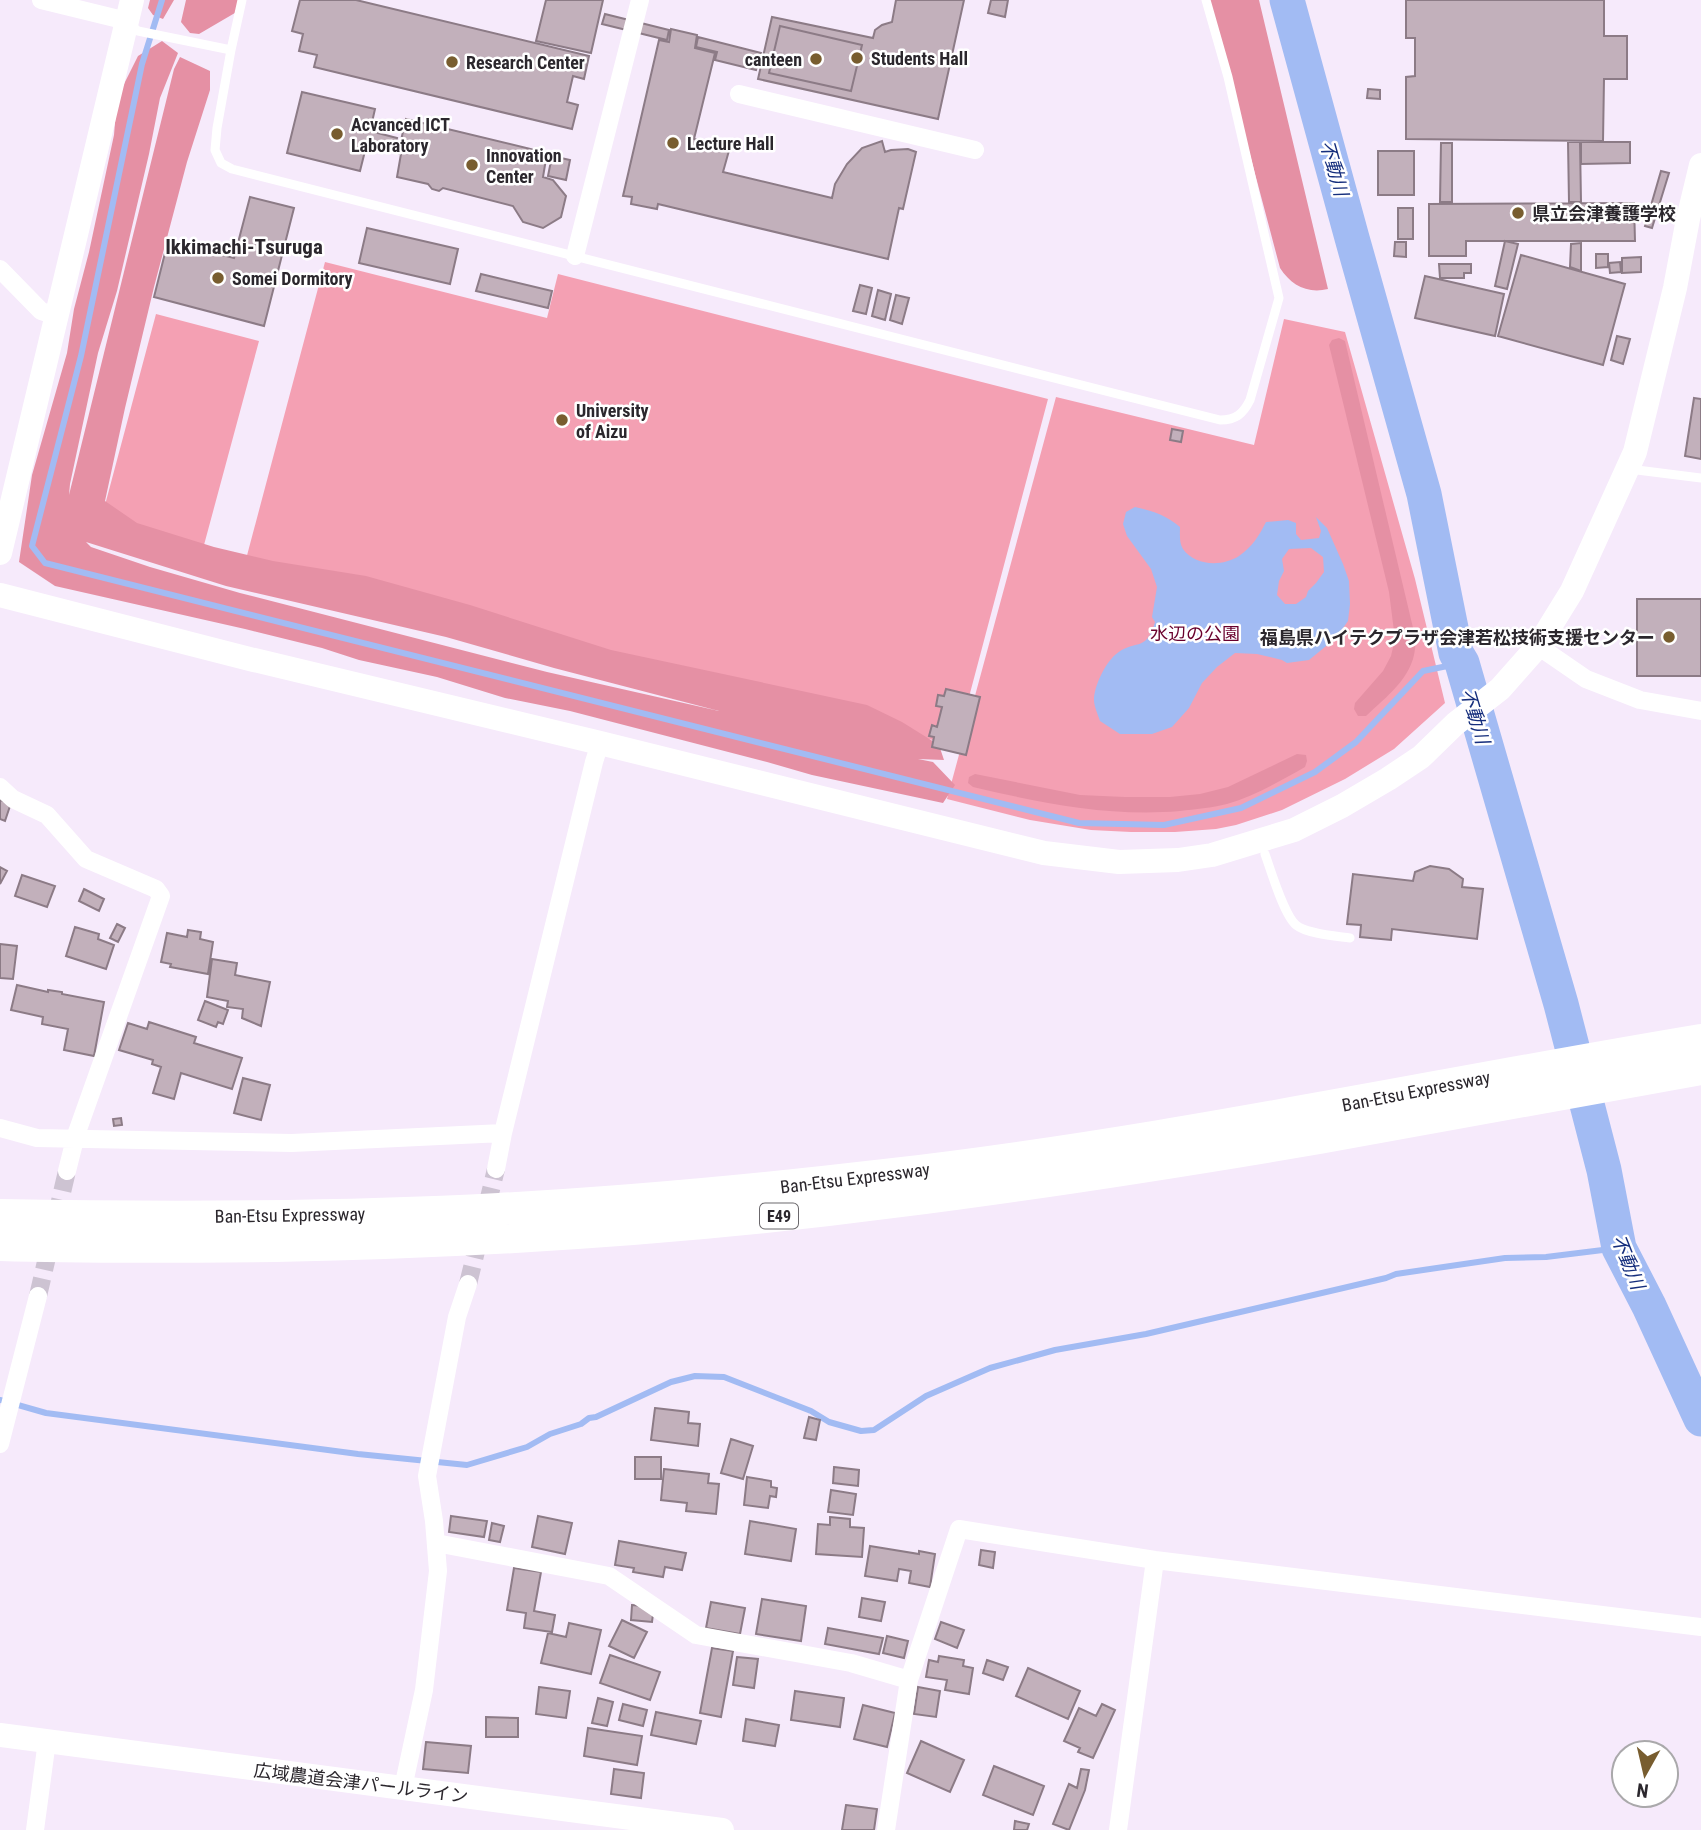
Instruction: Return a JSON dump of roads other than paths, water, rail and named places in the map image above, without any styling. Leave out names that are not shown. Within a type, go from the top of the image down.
[{"type":"highway","name":"Ban-Etsu Expressway","points":[[0,1244],[75,1247],[333,1245],[502,1238],[657,1228],[891,1203],[1313,1139],[1551,1097],[1610,1070],[1701,1040]]},
{"type":"highway","name":"Ban-Etsu Expressway","points":[[0,1215],[215,1217],[484,1210],[653,1199],[890,1175],[1060,1151],[1308,1111],[1541,1067],[1610,1070],[1701,1069]]},
{"type":"street","points":[[0,553],[56,316],[132,17],[41,0]]},
{"type":"street","points":[[575,256],[640,0]]},
{"type":"street","points":[[739,94],[975,150]]},
{"type":"street","points":[[0,595],[254,660],[1044,853],[1119,862],[1149,862],[1212,855],[1294,830],[1388,779],[1421,757],[1455,724],[1500,689],[1538,646],[1572,592],[1635,453],[1701,166]]},
{"type":"street","points":[[0,269],[41,312],[56,316]]},
{"type":"street","points":[[1538,646],[1586,679],[1640,700],[1701,711]]},
{"type":"street","points":[[496,1169],[600,743]]},
{"type":"street","points":[[0,788],[13,799],[47,815],[86,859],[156,889],[161,896],[66,1171]]},
{"type":"street","points":[[0,1128],[37,1138],[75,1140],[292,1143],[503,1133]]},
{"type":"street","points":[[403,1788],[424,1690],[438,1571],[427,1476],[431,1444],[457,1317],[468,1284]]},
{"type":"street","points":[[0,1444],[38,1296]]},
{"type":"street","points":[[886,1830],[909,1680],[959,1529],[1155,1560],[1701,1627]]},
{"type":"street","points":[[436,1543],[609,1576],[695,1635],[851,1663],[909,1680]]},
{"type":"street","points":[[1118,1830],[1155,1560]]},
{"type":"street","name":"広域農道会津パールライン","points":[[0,1735],[722,1830]]},
{"type":"street","points":[[36,1830],[47,1741]]},
{"type":"lane","points":[[242,0],[216,128],[215,150],[221,163],[232,169],[1166,407],[1230,420],[1246,410],[1279,298],[1228,77],[1206,0]]},
{"type":"lane","points":[[132,17],[166,37],[231,50]]},
{"type":"lane","points":[[1628,469],[1701,478]]},
{"type":"lane","points":[[1265,854],[1289,916],[1298,926],[1326,935],[1350,938]]},
{"type":"water","points":[[1135,507],[1170,519],[1180,527],[1180,541],[1188,555],[1209,563],[1225,562],[1239,556],[1255,541],[1266,522],[1288,520],[1296,523],[1296,534],[1301,540],[1319,538],[1321,531],[1316,517],[1327,528],[1349,581],[1348,621],[1336,638],[1309,660],[1287,663],[1257,654],[1235,653],[1202,683],[1189,708],[1172,727],[1152,734],[1120,734],[1100,721],[1094,694],[1111,659],[1122,650],[1148,638],[1155,622],[1152,617],[1157,587],[1151,569],[1127,536],[1123,524],[1126,512]],"holes":[[[1311,548],[1323,557],[1324,572],[1306,597],[1296,604],[1285,604],[1277,595],[1284,571],[1282,559],[1289,549]]]},
{"type":"waterway","points":[[162,0],[142,64],[81,356],[32,546],[45,563],[1079,823],[1164,825],[1241,808],[1315,772],[1356,742],[1423,671],[1462,663]]},
{"type":"waterway","name":"不動川","points":[[1287,0],[1424,494],[1456,653],[1462,663],[1561,1004],[1604,1170],[1619,1248],[1701,1419]]},
{"type":"waterway","points":[[0,1400],[46,1413],[358,1454],[467,1465],[527,1447],[550,1434],[581,1424],[671,1382],[695,1376],[724,1377],[811,1411],[829,1422],[861,1431],[874,1430],[926,1396],[990,1368],[1055,1350],[1146,1334],[1396,1274],[1505,1258],[1546,1257],[1619,1248]]},
{"type":"tunnel","points":[[468,1284],[496,1169]]},
{"type":"tunnel","points":[[38,1296],[67,1171]]},
{"type":"place","name":"Students Hall","points":[[857,58]]},
{"type":"place","name":"canteen","points":[[816,59]]},
{"type":"place","name":"Research Center","points":[[452,62]]},
{"type":"place","name":"Acvanced ICT Laboratory","points":[[337,134]]},
{"type":"place","name":"Lecture Hall","points":[[673,143]]},
{"type":"place","name":"Innovation Center","points":[[472,165]]},
{"type":"place","name":"県立会津養護学校","points":[[1518,213]]},
{"type":"place","name":"Somei Dormitory","points":[[218,278]]},
{"type":"place","name":"University of Aizu","points":[[562,420]]},
{"type":"place","name":"福島県ハイテクプラザ会津若松技術支援センター","points":[[1669,637]]},
{"type":"district","name":"Ikkimachi-Tsuruga","points":[[244,247]]},
{"type":"park label","name":"水辺の公園","points":[[1195,633]]}]
